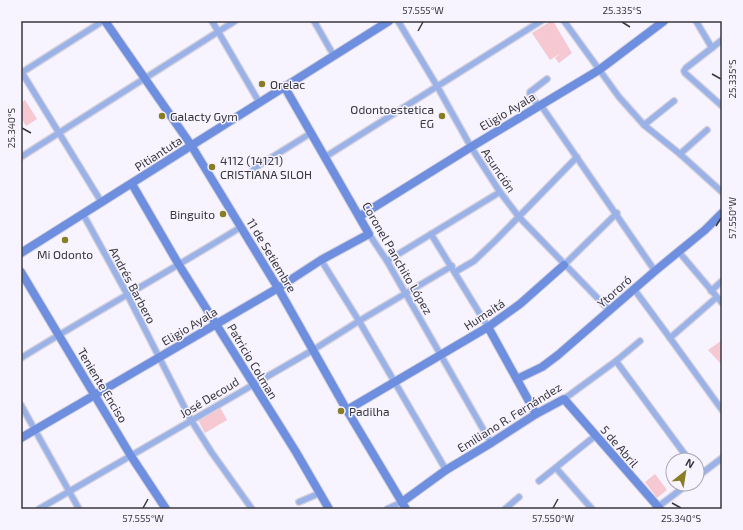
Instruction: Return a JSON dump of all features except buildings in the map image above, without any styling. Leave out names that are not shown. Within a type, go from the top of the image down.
[{"type":"street","points":[[102,202],[21,72],[104,21]]},
{"type":"street","name":"11 de Setiembre","points":[[104,21],[191,145],[278,288],[347,410],[404,506]]},
{"type":"street","points":[[212,21],[259,102]]},
{"type":"street","points":[[21,157],[235,21]]},
{"type":"street","points":[[314,21],[334,56]]},
{"type":"street","name":"Pitiantuta","points":[[21,253],[389,21]]},
{"type":"street","name":"Asunción","points":[[398,21],[471,147],[500,192],[519,217],[610,311]]},
{"type":"street","points":[[325,157],[541,21]]},
{"type":"street","points":[[564,21],[619,97],[644,125],[680,154],[722,192]]},
{"type":"street","name":"Eligio Ayala","points":[[360,216],[539,105],[599,70],[664,21]]},
{"type":"street","points":[[696,21],[712,48]]},
{"type":"street","points":[[722,40],[684,71],[722,106]]},
{"type":"street","points":[[547,79],[530,92],[530,94],[617,213],[655,271]]},
{"type":"street","name":"Coronel Panchito López","points":[[284,86],[369,234],[441,354],[491,443]]},
{"type":"street","points":[[644,125],[674,101]]},
{"type":"street","points":[[680,154],[707,130]]},
{"type":"street","points":[[253,169],[311,133]]},
{"type":"street","points":[[455,272],[474,261],[577,157]]},
{"type":"street","name":"Patricio Colman","points":[[132,184],[180,265],[296,452],[329,509]]},
{"type":"street","points":[[387,262],[500,192]]},
{"type":"street","name":"Humaitá","points":[[347,410],[488,327],[520,304],[564,265],[617,213]]},
{"type":"street","name":"Ytororó","points":[[517,379],[542,367],[553,359],[705,230],[722,213]]},
{"type":"street","name":"Andrés Barbero","points":[[83,214],[127,294],[191,420],[252,509]]},
{"type":"street","points":[[21,358],[127,294],[180,265],[241,227]]},
{"type":"street","name":"Eligio Ayala","points":[[21,438],[278,288],[321,260],[369,234]]},
{"type":"street","points":[[431,234],[488,327],[536,414]]},
{"type":"street","points":[[679,252],[722,303]]},
{"type":"street","points":[[321,260],[446,470]]},
{"type":"street","name":"José Decoud","points":[[39,509],[313,350],[358,321],[452,266]]},
{"type":"street","name":"Teniente Enciso","points":[[21,272],[59,334],[94,396],[166,509]]},
{"type":"street","points":[[711,290],[722,281]]},
{"type":"street","points":[[634,289],[722,410]]},
{"type":"street","points":[[670,338],[717,297]]},
{"type":"street","name":"Emiliano R. Fernández","points":[[387,509],[404,506],[446,470],[536,414],[564,399],[640,341]]},
{"type":"street","points":[[616,360],[683,452]]},
{"type":"street","name":"5 de Abril","points":[[564,399],[658,508]]},
{"type":"street","points":[[21,405],[79,509]]},
{"type":"street","points":[[539,481],[595,436]]},
{"type":"street","points":[[705,469],[722,458]]},
{"type":"street","points":[[556,468],[592,509]]},
{"type":"street","points":[[658,508],[678,492]]},
{"type":"street","points":[[299,502],[320,493]]},
{"type":"street","points":[[505,509],[519,497]]},
{"type":"shaded area","points":[[553,21],[572,53],[559,63],[555,58],[561,53],[550,60],[532,33]]},
{"type":"shaded area","points":[[25,100],[37,119],[26,126],[21,117],[21,103]]},
{"type":"shaded area","points":[[722,340],[722,365],[708,350]]},
{"type":"shaded area","points":[[220,407],[227,420],[205,433],[198,420]]},
{"type":"shaded area","points":[[655,474],[665,487],[665,492],[657,498],[645,482]]},
{"type":"place","name":"Orelac","points":[[262,84]]},
{"type":"place","name":"Galacty Gym","points":[[162,116]]},
{"type":"place","name":"Odontoestetica EG","points":[[442,116]]},
{"type":"place","name":"4112 (14121) CRISTIANA SILOH","points":[[212,167]]},
{"type":"place","name":"Binguito","points":[[223,214]]},
{"type":"place","name":"Mi Odonto","points":[[65,240]]},
{"type":"place","name":"Padilha","points":[[341,411]]}]
